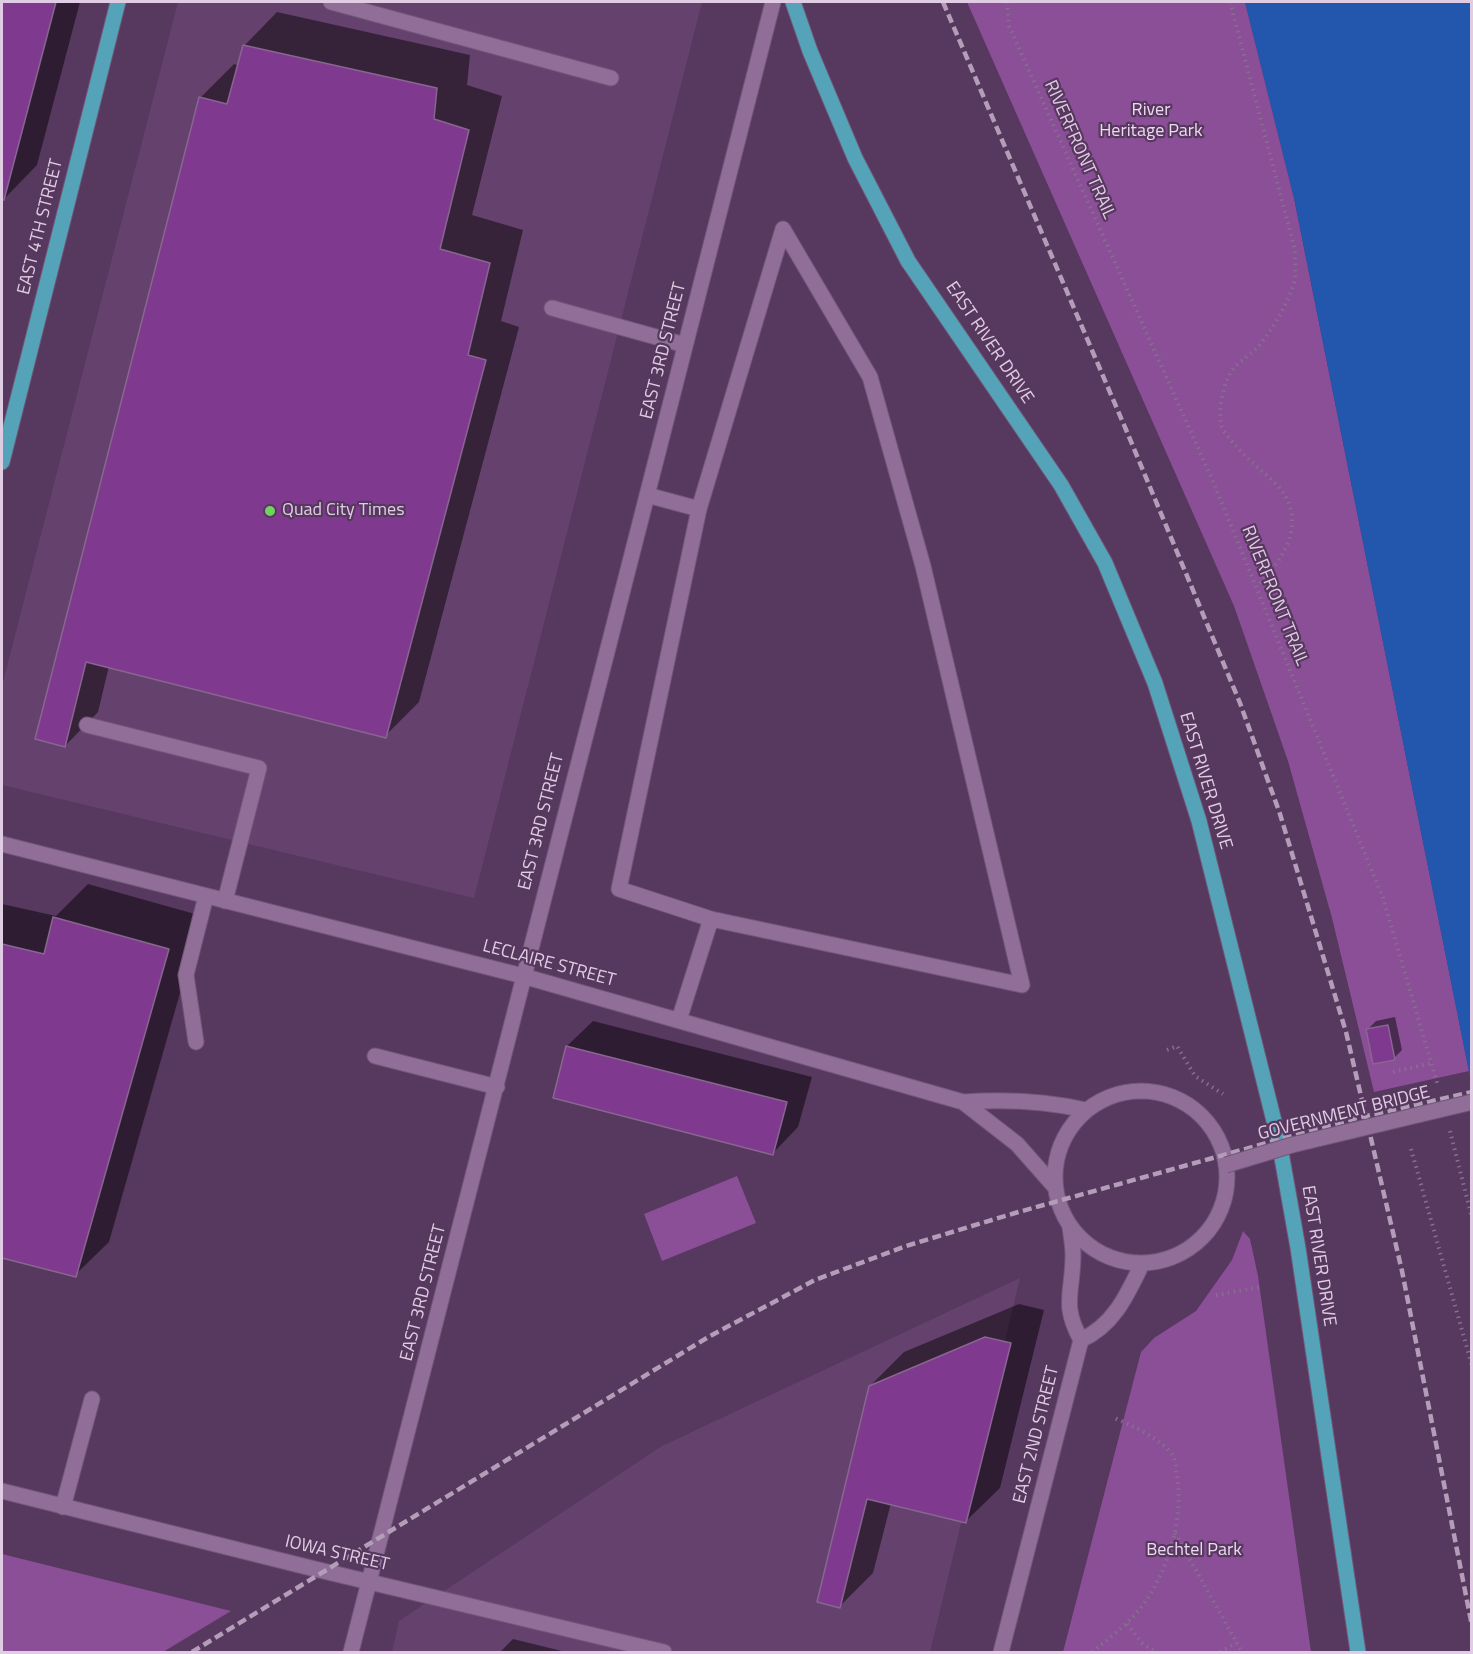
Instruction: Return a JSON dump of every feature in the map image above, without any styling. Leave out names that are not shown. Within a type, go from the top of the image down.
[{"type":"main road","name":"EAST 4TH STREET","points":[[2,462],[118,2]]},
{"type":"main road","name":"EAST RIVER DRIVE","points":[[793,2],[810,51],[855,158],[908,261],[1061,485],[1105,563],[1155,683],[1199,821],[1279,1141],[1298,1248],[1358,1653]]},
{"type":"street","points":[[331,2],[611,78]]},
{"type":"street","name":"EAST 3RD STREET","points":[[351,1653],[773,2]]},
{"type":"street","points":[[783,230],[870,377],[923,566],[1022,985],[711,920],[620,889],[699,509],[783,230]]},
{"type":"street","points":[[552,308],[686,345]]},
{"type":"street","points":[[647,495],[699,509]]},
{"type":"street","points":[[87,725],[259,768],[225,901]]},
{"type":"street","name":"LECLAIRE STREET","points":[[2,844],[523,976],[963,1102],[1015,1100],[1065,1105],[1086,1110]]},
{"type":"street","points":[[196,1042],[186,975],[206,896]]},
{"type":"street","points":[[679,1020],[711,920]]},
{"type":"street","points":[[375,1056],[497,1086]]},
{"type":"street","points":[[1133,1091],[1152,1091],[1171,1096],[1190,1106],[1207,1121],[1219,1139],[1226,1165],[1227,1182],[1223,1203],[1214,1223],[1200,1240],[1183,1253],[1163,1261],[1142,1264],[1121,1262],[1101,1254],[1084,1243],[1070,1227],[1060,1208],[1055,1187],[1055,1166],[1061,1145],[1070,1129],[1086,1110],[1114,1095],[1133,1091]]},
{"type":"street","points":[[963,1102],[1017,1144],[1055,1187]]},
{"type":"street","name":"GOVERNMENT BRIDGE","points":[[1226,1165],[1292,1145],[1472,1102]]},
{"type":"street","points":[[1070,1227],[1073,1252],[1068,1304],[1073,1324],[1081,1340],[1094,1334],[1116,1313],[1142,1264]]},
{"type":"street","name":"EAST 2ND STREET","points":[[1000,1653],[1081,1340]]},
{"type":"street","points":[[63,1506],[92,1399]]},
{"type":"street","name":"IOWA STREET","points":[[2,1491],[664,1653]]},
{"type":"path","name":"RIVERFRONT TRAIL","points":[[1007,2],[1009,26],[1212,479],[1383,898],[1441,1096]]},
{"type":"path","points":[[1230,2],[1294,250],[1294,284],[1279,317],[1260,345],[1233,369],[1222,396],[1221,425],[1229,438],[1246,458],[1274,482],[1290,502],[1293,524],[1288,545],[1272,571],[1256,588]]},
{"type":"path","points":[[1167,1050],[1177,1046],[1195,1076],[1223,1094]]},
{"type":"path","points":[[1393,1072],[1432,1062]]},
{"type":"path","points":[[1449,1129],[1472,1218]]},
{"type":"path","points":[[1411,1149],[1472,1366]]},
{"type":"path","points":[[1216,1294],[1260,1287]]},
{"type":"path","points":[[1092,1653],[1126,1624],[1146,1601],[1160,1577],[1180,1510],[1174,1457],[1139,1429],[1112,1417]]},
{"type":"path","points":[[1174,1532],[1242,1653]]},
{"type":"path","points":[[1126,1624],[1143,1643],[1156,1653]]},
{"type":"path","points":[[1220,1653],[1236,1642]]},
{"type":"shaded area","points":[[178,2],[702,2],[474,898],[2,785],[2,686]]},
{"type":"shaded area","points":[[1020,1278],[930,1652],[392,1652],[399,1621],[662,1446]]},
{"type":"green space","name":"River Heritage Park","points":[[967,2],[1245,2],[1294,198],[1469,1071],[1374,1092],[1332,918],[1288,761],[1234,606]]},
{"type":"green space","points":[[737,1176],[756,1223],[662,1261],[644,1214]]},
{"type":"green space","name":"Bechtel Park","points":[[1243,1231],[1250,1239],[1258,1276],[1311,1652],[1063,1652],[1141,1352],[1154,1338],[1196,1311],[1232,1260]]},
{"type":"green space","points":[[2,1554],[231,1611],[163,1652],[2,1652]]},
{"type":"water","points":[[1245,2],[1471,2],[1471,1082],[1294,198]]},
{"type":"building","points":[[2,2],[56,2],[4,200],[2,200]]},
{"type":"building","name":"Quad City Times","points":[[243,45],[437,88],[434,119],[469,130],[440,249],[490,263],[468,355],[486,360],[386,738],[86,662],[65,747],[35,739],[199,97],[227,104]]},
{"type":"building","points":[[53,917],[169,949],[76,1277],[2,1258],[2,944],[44,954]]},
{"type":"building","points":[[1388,1025],[1395,1060],[1373,1064],[1366,1029]]},
{"type":"building","points":[[566,1046],[787,1102],[773,1155],[553,1098]]},
{"type":"building","points":[[985,1337],[1011,1343],[966,1523],[867,1499],[840,1608],[817,1602],[869,1386]]},
{"type":"railway","points":[[943,2],[1240,703],[1280,814],[1346,1032],[1402,1271],[1472,1626]]},
{"type":"railway","points":[[192,1652],[710,1336],[815,1280],[906,1246],[1015,1213],[1353,1119],[1472,1092]]},
{"type":"place","name":"Quad City Times","points":[[270,511]]}]
